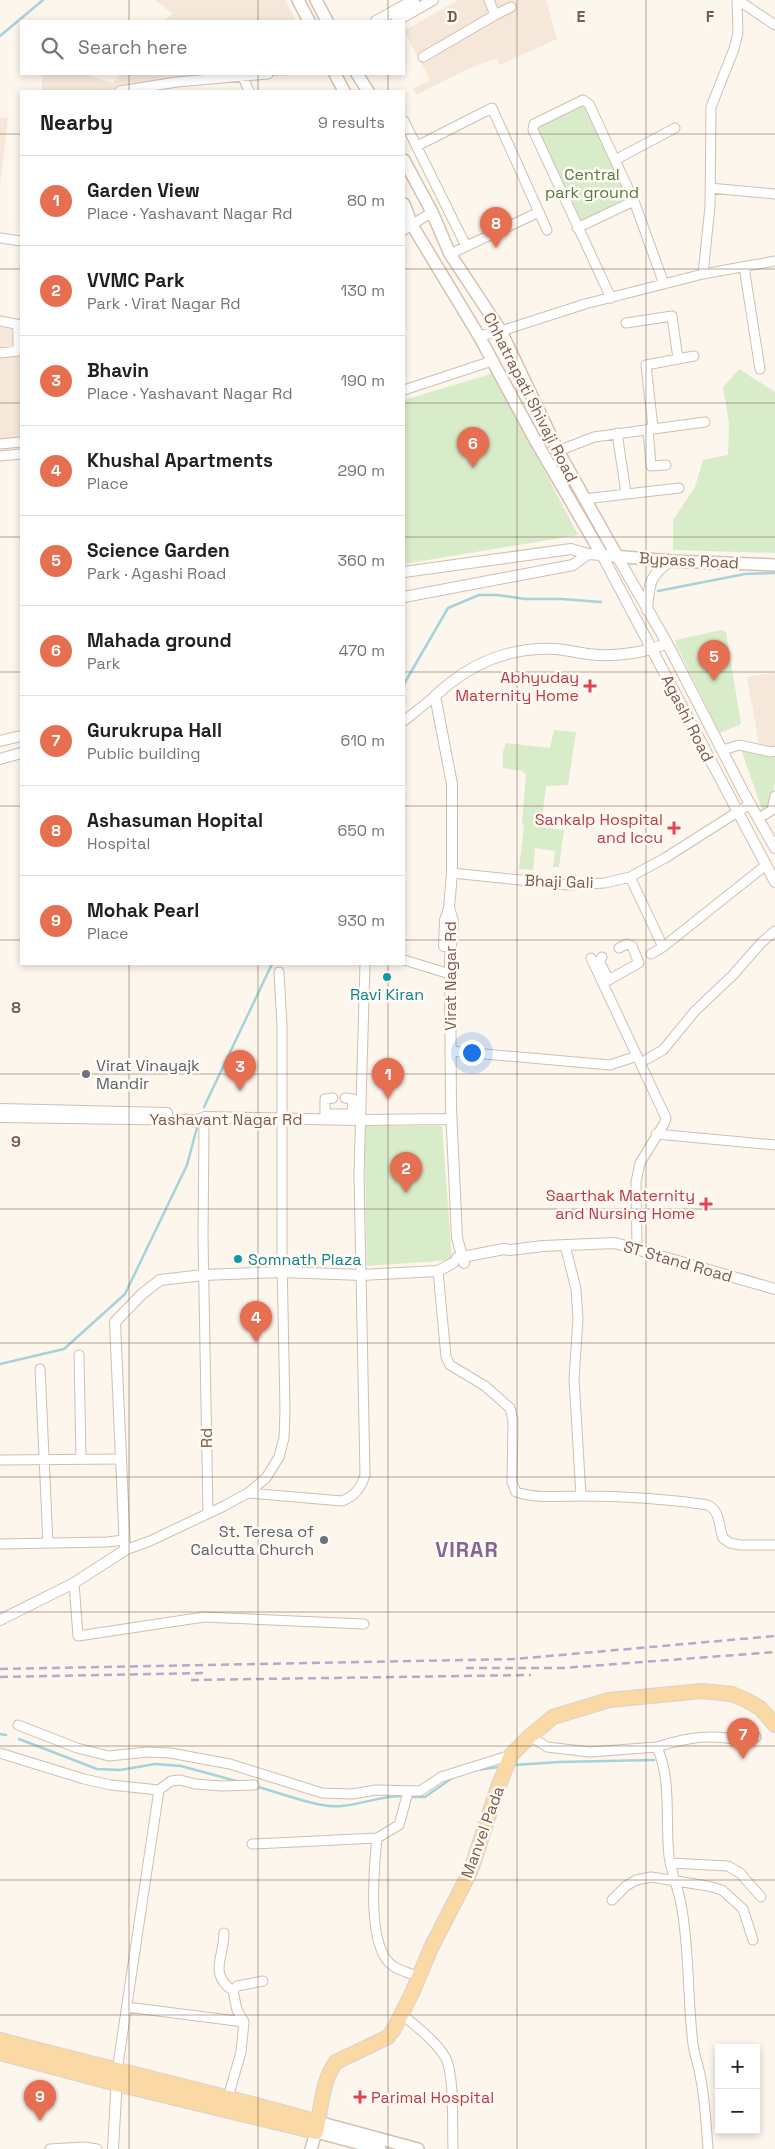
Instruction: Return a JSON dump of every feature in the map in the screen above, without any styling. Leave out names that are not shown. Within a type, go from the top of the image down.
[{"type":"main road","points":[[298,0],[308,20]]},
{"type":"main road","points":[[316,0],[327,20]]},
{"type":"main road","points":[[336,75],[343,90]]},
{"type":"main road","points":[[359,75],[367,90]]},
{"type":"main road","name":"Chhatrapati Shivaji Road","points":[[405,162],[432,212],[450,254],[501,331],[558,451],[617,556]]},
{"type":"main road","points":[[405,210],[408,228],[479,336],[534,438],[602,555]]},
{"type":"main road","name":"Bypass Road","points":[[602,555],[672,561],[775,565]]},
{"type":"main road","name":"Manvel Pada","points":[[311,2149],[331,2069],[336,2062],[388,2036],[402,2014],[435,1939],[471,1870],[497,1790],[511,1755],[530,1736],[553,1717],[609,1700],[702,1691],[732,1694],[746,1700],[760,1708],[775,1725]]},
{"type":"main road","points":[[0,2040],[225,2111],[418,2149]]},
{"type":"main road","points":[[0,2053],[117,2077],[228,2096],[380,2149]]},
{"type":"street","points":[[378,20],[414,0]]},
{"type":"street","points":[[398,20],[433,0]]},
{"type":"street","points":[[489,0],[495,15]]},
{"type":"street","points":[[738,0],[775,25]]},
{"type":"street","points":[[703,274],[710,188],[711,107],[734,49],[738,32],[738,0]]},
{"type":"street","points":[[422,57],[511,7]]},
{"type":"street","points":[[128,90],[255,75]]},
{"type":"street","points":[[242,76],[249,90]]},
{"type":"street","points":[[610,298],[577,228],[533,126],[580,100],[586,100],[634,201],[664,284]]},
{"type":"street","points":[[416,146],[492,108],[547,230]]},
{"type":"street","points":[[405,123],[466,246]]},
{"type":"street","points":[[615,160],[675,128]]},
{"type":"street","points":[[710,188],[775,194]]},
{"type":"street","points":[[577,228],[634,201]]},
{"type":"street","points":[[408,228],[432,212]]},
{"type":"street","points":[[450,254],[539,212]]},
{"type":"street","points":[[0,238],[20,241]]},
{"type":"street","points":[[479,336],[501,331],[585,304],[703,274],[775,261]]},
{"type":"street","points":[[744,267],[760,369]]},
{"type":"street","points":[[626,322],[672,316],[678,359]]},
{"type":"street","points":[[0,321],[20,325],[18,351],[0,353]]},
{"type":"street","points":[[666,465],[651,466],[651,428],[646,366],[694,356]]},
{"type":"street","points":[[405,390],[492,361]]},
{"type":"street","points":[[558,451],[594,437],[705,422]]},
{"type":"street","points":[[617,433],[626,493]]},
{"type":"street","points":[[0,444],[20,442]]},
{"type":"street","points":[[0,456],[20,454]]},
{"type":"street","points":[[584,499],[679,488]]},
{"type":"street","points":[[405,572],[570,549],[588,554],[602,555]]},
{"type":"street","points":[[405,596],[573,565],[588,554]]},
{"type":"street","name":"Agashi Road","points":[[602,555],[775,882]]},
{"type":"street","name":"Agashi Road","points":[[617,556],[667,643],[750,804],[775,848]]},
{"type":"street","points":[[647,610],[648,588],[653,577],[658,570],[672,561]]},
{"type":"street","points":[[405,720],[461,674],[492,657],[516,652],[555,649],[601,656],[653,650],[667,643]]},
{"type":"street","name":"Virat Nagar Rd","points":[[435,696],[452,784],[452,873],[449,908],[453,921],[447,974],[450,1051],[448,1119],[459,1261]]},
{"type":"street","points":[[0,741],[20,736]]},
{"type":"street","points":[[723,750],[740,745],[771,752],[775,751]]},
{"type":"street","points":[[0,759],[20,754]]},
{"type":"street","points":[[764,815],[772,810],[775,796]]},
{"type":"street","name":"Bhaji Gali","points":[[452,873],[568,885],[605,883],[630,877],[665,858],[750,804]]},
{"type":"street","points":[[651,954],[663,948],[766,865]]},
{"type":"street","points":[[630,877],[663,948]]},
{"type":"street","points":[[450,1051],[610,1065],[664,1050],[695,1012],[734,975],[762,942],[775,931]]},
{"type":"street","points":[[606,982],[639,962],[630,944],[620,948]]},
{"type":"street","points":[[602,957],[599,961],[606,982]]},
{"type":"street","points":[[592,958],[606,982],[642,1057],[666,1118],[640,1162],[637,1176],[637,1248]]},
{"type":"street","points":[[405,960],[447,974],[448,1119]]},
{"type":"street","points":[[355,1118],[365,965]]},
{"type":"street","points":[[0,1620],[74,1583],[124,1545],[208,1514],[248,1493],[266,1478],[279,1457],[284,1438],[285,1410],[279,972]]},
{"type":"street","points":[[333,1098],[325,1099],[325,1114],[355,1118]]},
{"type":"street","points":[[248,1493],[342,1501],[354,1495],[362,1486],[365,1475],[365,1409],[355,1118],[353,1099],[345,1098]]},
{"type":"street","points":[[0,1109],[198,1114],[205,1117]]},
{"type":"street","name":"Yashavant Nagar Rd","points":[[0,1117],[197,1120],[205,1117],[448,1119]]},
{"type":"street","name":"Rd","points":[[204,1128],[203,1275],[208,1514]]},
{"type":"street","points":[[656,1134],[775,1145]]},
{"type":"street","name":"ST Stand Road","points":[[438,1271],[459,1261],[506,1254],[510,1250],[615,1243],[775,1289]]},
{"type":"street","points":[[565,1245],[576,1289],[578,1319],[574,1379],[581,1496]]},
{"type":"street","points":[[124,1545],[116,1322],[141,1295],[160,1280],[203,1275],[282,1272],[361,1275],[438,1271],[446,1357],[450,1365],[485,1386],[510,1408],[513,1420],[512,1482],[516,1492],[545,1498],[581,1496],[708,1505],[714,1508],[718,1514],[723,1538],[730,1543],[775,1546]]},
{"type":"street","points":[[79,1355],[80,1459]]},
{"type":"street","points":[[40,1369],[46,1460],[48,1543]]},
{"type":"street","points":[[0,1460],[121,1459]]},
{"type":"street","points":[[0,1544],[107,1542],[124,1545]]},
{"type":"street","points":[[74,1583],[78,1636],[204,1617],[364,1624]]},
{"type":"street","points":[[18,1725],[77,1748],[109,1756],[147,1752],[170,1753],[230,1764],[322,1794],[352,1794],[376,1790],[420,1791],[441,1777],[511,1755]]},
{"type":"street","points":[[530,1736],[547,1747],[590,1752],[657,1747],[676,1740],[698,1738],[727,1737],[747,1740],[756,1737]]},
{"type":"street","points":[[657,1747],[664,1764],[666,1822],[670,1863],[681,1903],[689,1967],[689,1998],[693,2045],[704,2096],[708,2149]]},
{"type":"street","points":[[0,1754],[62,1773],[111,1785],[159,1790],[171,1782],[180,1780],[222,1786],[254,1786]]},
{"type":"street","points":[[113,2149],[117,2077],[159,1790]]},
{"type":"street","points":[[252,1844],[377,1838],[399,1825],[408,1792]]},
{"type":"street","points":[[377,1838],[373,1878],[375,1926],[382,1954],[393,1966],[418,1976]]},
{"type":"street","points":[[670,1863],[728,1866],[740,1873],[761,1897]]},
{"type":"street","points":[[612,1900],[626,1886],[636,1880],[651,1877],[722,1890],[743,1909],[752,1940]]},
{"type":"street","points":[[224,1933],[219,1976],[222,1983],[233,1991],[236,2010],[244,2022],[241,2052],[225,2111]]},
{"type":"street","points":[[233,1991],[237,1986],[263,1981]]},
{"type":"street","points":[[127,2007],[244,2022]]},
{"type":"street","points":[[402,2014],[434,2043],[446,2059],[451,2081],[453,2149]]},
{"type":"street","points":[[50,2149],[84,2147],[96,2149]]},
{"type":"shaded area","points":[[155,0],[285,0],[295,20],[164,20],[173,14]]},
{"type":"shaded area","points":[[458,0],[546,0],[557,39],[500,65],[496,58],[466,70],[416,95],[413,89],[430,80],[405,30]]},
{"type":"shaded area","points":[[42,75],[88,75],[112,83],[121,75],[290,75],[153,90],[42,90]]},
{"type":"shaded area","points":[[0,117],[8,118],[0,187]]},
{"type":"shaded area","points":[[0,327],[20,330],[20,459],[0,461]]},
{"type":"shaded area","points":[[775,673],[775,747],[760,750],[747,677]]},
{"type":"green space","name":"Central park ground","points":[[586,104],[631,199],[579,223],[537,127]]},
{"type":"green space","points":[[739,369],[775,392],[775,553],[673,550],[673,520],[695,487],[703,460],[728,455],[729,423],[723,387]]},
{"type":"green space","points":[[494,373],[578,535],[405,564],[405,400]]},
{"type":"green space","points":[[721,630],[726,632],[741,724],[720,733],[676,645],[676,640]]},
{"type":"green space","points":[[554,730],[576,732],[568,785],[546,786],[541,827],[564,830],[559,867],[553,867],[555,851],[535,848],[533,870],[519,869],[524,826],[522,823],[526,775],[523,771],[503,768],[503,751],[506,743],[550,748]]},
{"type":"green space","points":[[740,746],[775,756],[775,782],[769,808],[762,810]]},
{"type":"green space","points":[[364,1126],[442,1126],[452,1260],[367,1266]]},
{"type":"waterway","points":[[0,36],[43,0]]},
{"type":"waterway","points":[[658,591],[745,574],[775,573]]},
{"type":"waterway","points":[[405,682],[448,608],[479,595],[601,602]]},
{"type":"waterway","points":[[204,1107],[272,965]]},
{"type":"waterway","points":[[0,1364],[64,1349],[125,1294],[187,1165],[198,1124]]},
{"type":"waterway","points":[[0,1734],[6,1735]]},
{"type":"waterway","points":[[19,1739],[97,1769],[120,1770],[155,1764],[181,1766],[240,1782]]},
{"type":"waterway","points":[[514,1765],[654,1760]]},
{"type":"waterway","points":[[476,1770],[499,1767]]},
{"type":"waterway","points":[[412,1797],[425,1797],[452,1778]]},
{"type":"waterway","points":[[255,1786],[311,1803],[333,1806],[402,1796]]},
{"type":"railway","points":[[0,1669],[515,1659],[775,1636]]},
{"type":"railway","points":[[466,1668],[563,1668],[775,1652]]},
{"type":"railway","points":[[0,1677],[203,1673]]},
{"type":"railway","points":[[191,1680],[531,1675]]},
{"type":"place","name":"Ashasuman Hopital","points":[[496,248]]},
{"type":"place","name":"Mahada ground","points":[[473,468]]},
{"type":"place","name":"Science Garden","points":[[714,681]]},
{"type":"place","name":"Abhyuday Maternity Home","points":[[590,686]]},
{"type":"place","name":"Sankalp Hospital and Iccu","points":[[674,828]]},
{"type":"place","name":"Ravi Kiran","points":[[387,977]]},
{"type":"place","name":"Virat Vinayajk Mandir","points":[[86,1074]]},
{"type":"place","name":"Bhavin","points":[[240,1091]]},
{"type":"place","name":"Garden View","points":[[388,1099]]},
{"type":"place","name":"VVMC Park","points":[[406,1193]]},
{"type":"place","name":"Saarthak Maternity and Nursing Home","points":[[706,1204]]},
{"type":"place","name":"Somnath Plaza","points":[[238,1259]]},
{"type":"place","name":"Khushal Apartments","points":[[256,1342]]},
{"type":"place","name":"St. Teresa of Calcutta Church","points":[[324,1540]]},
{"type":"place","name":"Gurukrupa Hall","points":[[743,1759]]},
{"type":"place","name":"Parimal Hospital","points":[[360,2097]]},
{"type":"place","name":"Mohak Pearl","points":[[40,2121]]},
{"type":"district","name":"VIRAR","points":[[467,1550]]}]
